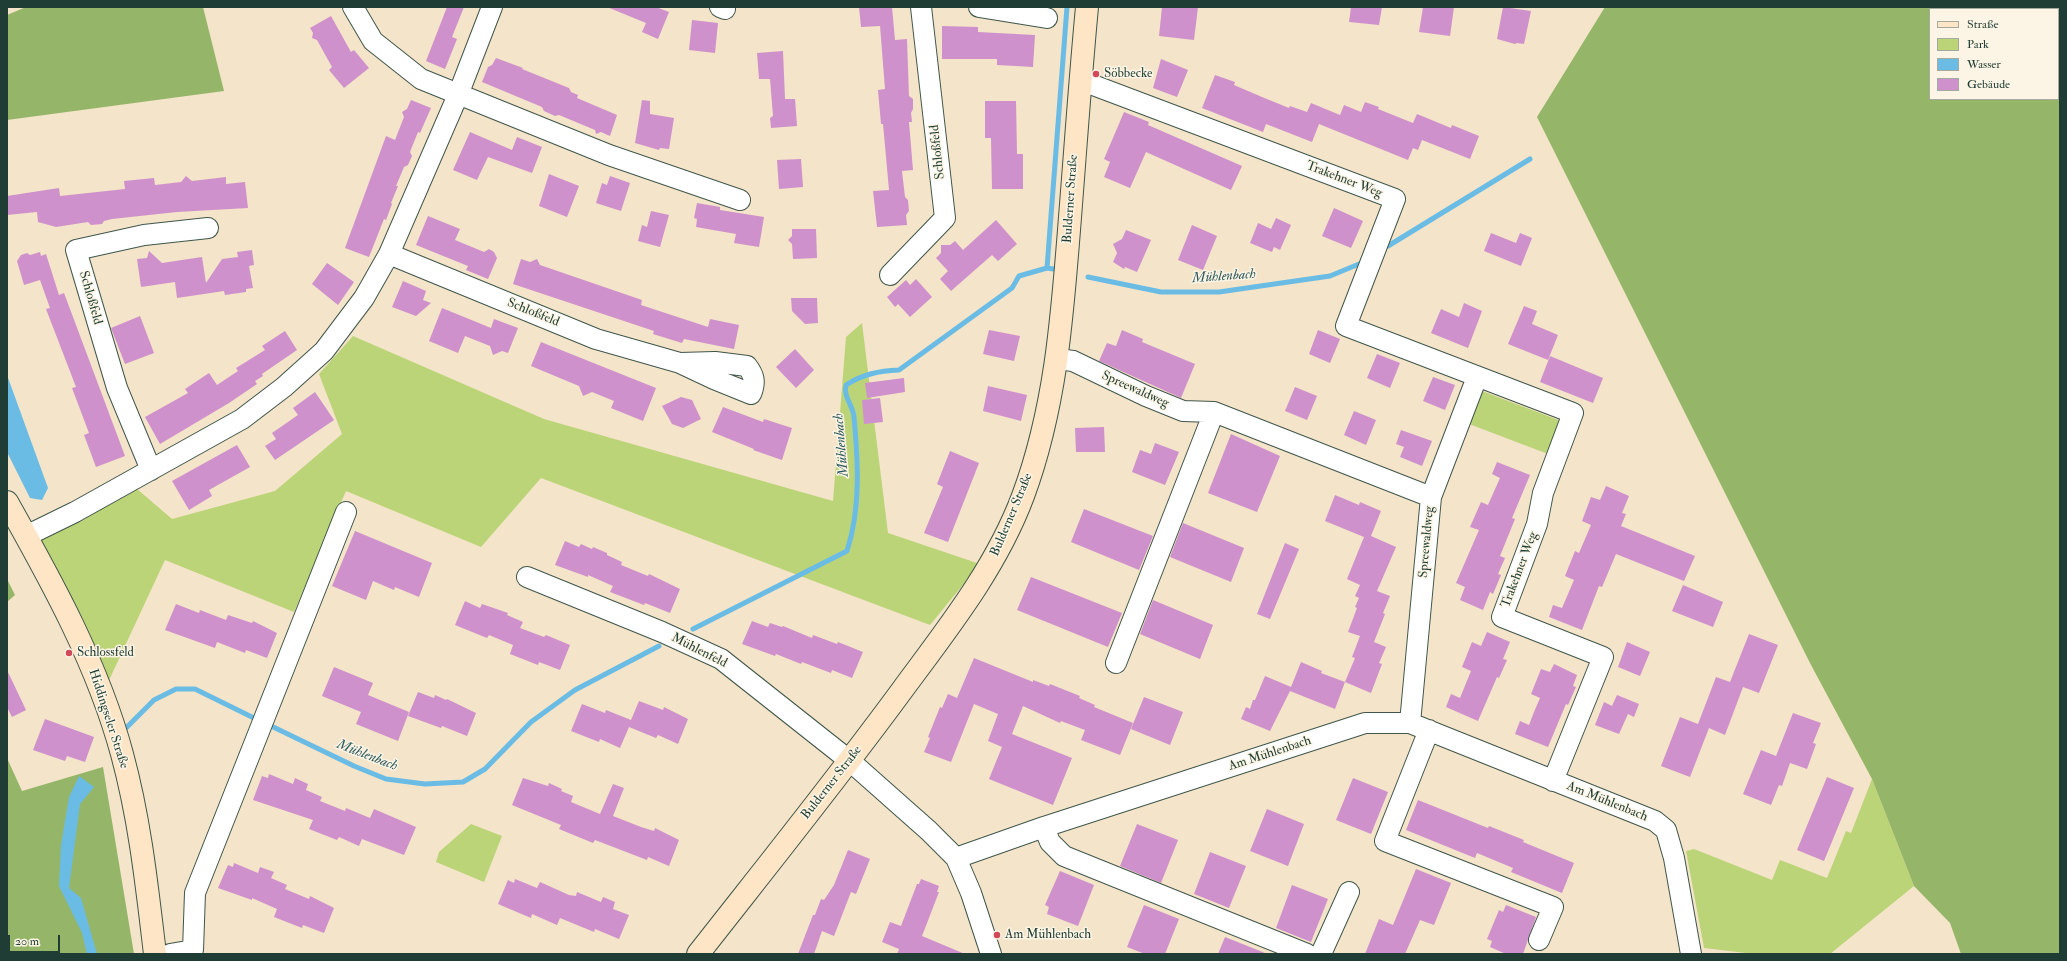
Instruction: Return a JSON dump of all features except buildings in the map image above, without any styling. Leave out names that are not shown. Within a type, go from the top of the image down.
[{"type":"street","points":[[353,7],[373,41],[421,79],[609,156],[740,200]]},
{"type":"street","points":[[26,536],[75,512],[242,419],[284,387],[328,345],[364,298],[390,254],[458,95],[492,7]]},
{"type":"street","name":"Schloßfeld","points":[[890,275],[945,218],[921,7]]},
{"type":"street","points":[[979,7],[1048,18]]},
{"type":"street","name":"Bulderner Straße","points":[[698,954],[850,761],[961,611],[987,570],[1005,537],[1023,495],[1043,430],[1058,359],[1064,304],[1087,7]]},
{"type":"street","name":"Trakehner Weg","points":[[1080,84],[1093,85],[1395,199],[1346,326],[1573,413],[1543,493],[1537,524],[1502,618],[1603,657],[1553,781]]},
{"type":"street","name":"Schloßfeld","points":[[151,470],[117,388],[76,250],[144,235],[208,228]]},
{"type":"street","name":"Schloßfeld","points":[[390,254],[596,339],[680,363]]},
{"type":"street","name":"Spreewaldweg","points":[[1058,359],[1073,361],[1146,396],[1183,411],[1214,412],[1431,497],[1410,723]]},
{"type":"street","points":[[1431,497],[1477,377]]},
{"type":"street","points":[[1116,663],[1214,412]]},
{"type":"street","name":"Hiddingseler Straße","points":[[7,502],[26,536],[82,647],[101,689],[122,754],[144,862],[155,954]]},
{"type":"street","points":[[170,954],[198,952],[195,894],[346,512]]},
{"type":"street","name":"Mühlenfeld","points":[[527,577],[662,632],[722,659],[850,761],[929,831],[956,858]]},
{"type":"street","name":"Am Mühlenbach","points":[[956,858],[1044,827],[1365,723],[1410,723],[1656,822],[1666,830],[1674,858],[1691,954]]},
{"type":"street","points":[[1429,730],[1385,841],[1553,907],[1539,940]]},
{"type":"street","points":[[1044,827],[1050,842],[1064,856],[1307,954]]},
{"type":"street","points":[[956,858],[971,894],[991,954]]},
{"type":"street","points":[[1321,954],[1349,892]]},
{"type":"green space","points":[[26,7],[203,7],[224,91],[7,120],[7,15]]},
{"type":"green space","points":[[1605,7],[2060,7],[2060,954],[1961,954],[1950,923],[1914,886],[1872,779],[1810,663],[1537,117]]},
{"type":"green space","points":[[862,323],[888,533],[980,564],[930,625],[541,478],[481,547],[346,491],[294,612],[165,560],[104,691],[37,536],[129,482],[172,519],[275,491],[342,434],[319,374],[353,336],[544,419],[833,501],[846,337]]},
{"type":"green space","points":[[1482,391],[1561,421],[1548,454],[1469,424]]},
{"type":"green space","points":[[7,579],[15,595],[7,602]]},
{"type":"green space","points":[[7,758],[22,791],[103,767],[134,954],[7,954]]},
{"type":"green space","points":[[1872,779],[1914,886],[1830,954],[1754,954],[1704,948],[1686,851],[1694,849],[1772,880],[1780,860],[1827,878],[1846,831],[1851,833]]},
{"type":"green space","points":[[471,824],[502,836],[484,882],[436,862],[439,852]]},
{"type":"water","points":[[7,375],[48,488],[42,500],[30,498],[7,452]]},
{"type":"water","points":[[79,776],[94,787],[80,804],[69,888],[81,898],[97,954],[87,954],[82,933],[59,886],[61,845],[69,797]]},
{"type":"waterway","points":[[1047,268],[1067,7]]},
{"type":"waterway","name":"Mühlenbach","points":[[1388,246],[1530,159]]},
{"type":"waterway","name":"Mühlenbach","points":[[1088,277],[1161,292],[1219,292],[1330,276],[1359,264]]},
{"type":"waterway","name":"Mühlenbach","points":[[693,629],[847,551],[855,518],[857,450],[854,417],[847,397],[845,389],[846,385],[871,374],[899,370],[1012,288],[1019,276],[1047,268],[1053,269]]},
{"type":"waterway","name":"Mühlenbach","points":[[267,724],[354,766],[386,779],[425,784],[463,782],[485,769],[531,722],[575,690],[659,646]]},
{"type":"waterway","name":"Mühlenbach","points":[[124,730],[154,700],[176,689],[195,689],[260,721]]},
{"type":"place","name":"Söbbecke","points":[[1096,74]]},
{"type":"place","name":"Schlossfeld","points":[[69,653]]},
{"type":"place","name":"Am Mühlenbach","points":[[997,935]]}]
